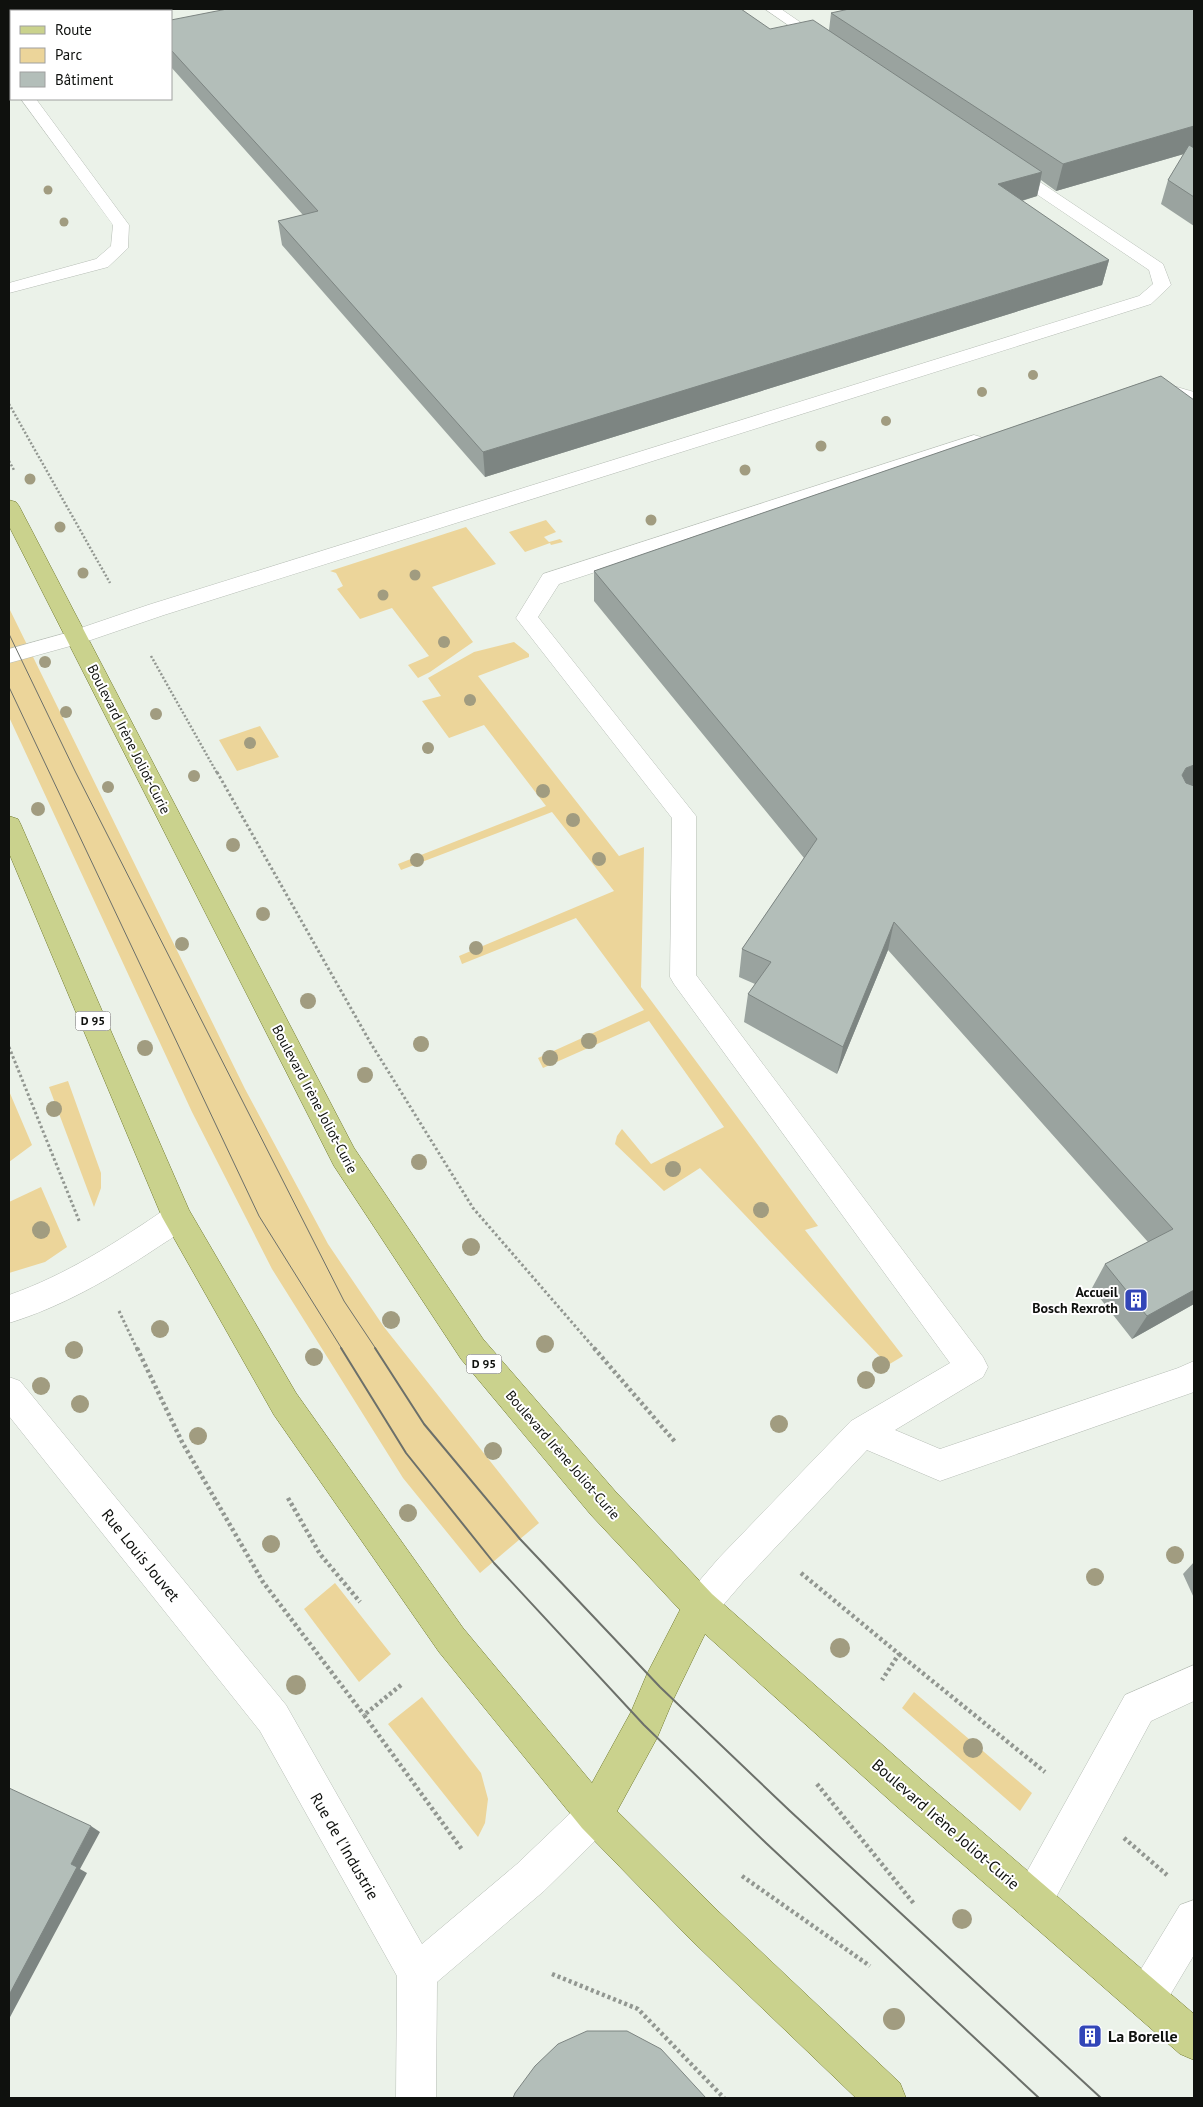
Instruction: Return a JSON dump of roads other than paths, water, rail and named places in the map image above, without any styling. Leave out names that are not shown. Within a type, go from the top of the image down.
[{"type":"main road","name":"Boulevard Irène Joliot-Curie","points":[[13,492],[77,637],[344,1157],[472,1349],[603,1503],[700,1606],[909,1793],[1194,2040]]},
{"type":"main road","name":"D 95","points":[[9,825],[177,1218],[285,1404],[451,1640],[595,1815],[705,1926],[885,2098]]},
{"type":"main road","points":[[595,1815],[644,1725],[660,1687],[700,1606]]},
{"type":"street","points":[[772,9],[838,53]]},
{"type":"street","points":[[9,288],[102,263],[119,248],[121,225],[29,100]]},
{"type":"street","points":[[9,656],[77,637],[1145,300],[1162,285],[1157,268],[993,158]]},
{"type":"street","points":[[1130,391],[1148,385],[1190,397],[1194,400]]},
{"type":"street","points":[[700,1606],[737,1564],[862,1432],[972,1367],[683,977],[684,816],[527,618],[551,579],[997,434]]},
{"type":"street","points":[[9,1309],[32,1302],[98,1267],[143,1242],[177,1218]]},
{"type":"street","points":[[862,1432],[940,1465],[1188,1380],[1194,1376]]},
{"type":"street","name":"Rue Louis Jouvet","points":[[9,1392],[273,1718]]},
{"type":"street","points":[[1033,1900],[1138,1708],[1194,1683]]},
{"type":"street","name":"Rue de l'Industrie","points":[[273,1718],[417,1973],[416,2098]]},
{"type":"street","points":[[417,1973],[502,1905],[545,1866],[595,1815]]},
{"type":"street","points":[[1146,1998],[1194,1919]]},
{"type":"tram line","points":[[9,634],[75,771],[344,1301],[376,1349]]},
{"type":"tram line","points":[[9,687],[259,1216],[342,1349]]},
{"type":"tram line","points":[[341,1348],[406,1453],[494,1563],[644,1725],[766,1843],[1039,2098]]},
{"type":"tram line","points":[[375,1348],[424,1424],[520,1539],[660,1687],[790,1811],[1101,2098]]},
{"type":"place","name":"Accueil Bosch Rexroth","points":[[1136,1300]]},
{"type":"place","name":"La Borelle","points":[[1090,2036]]}]
